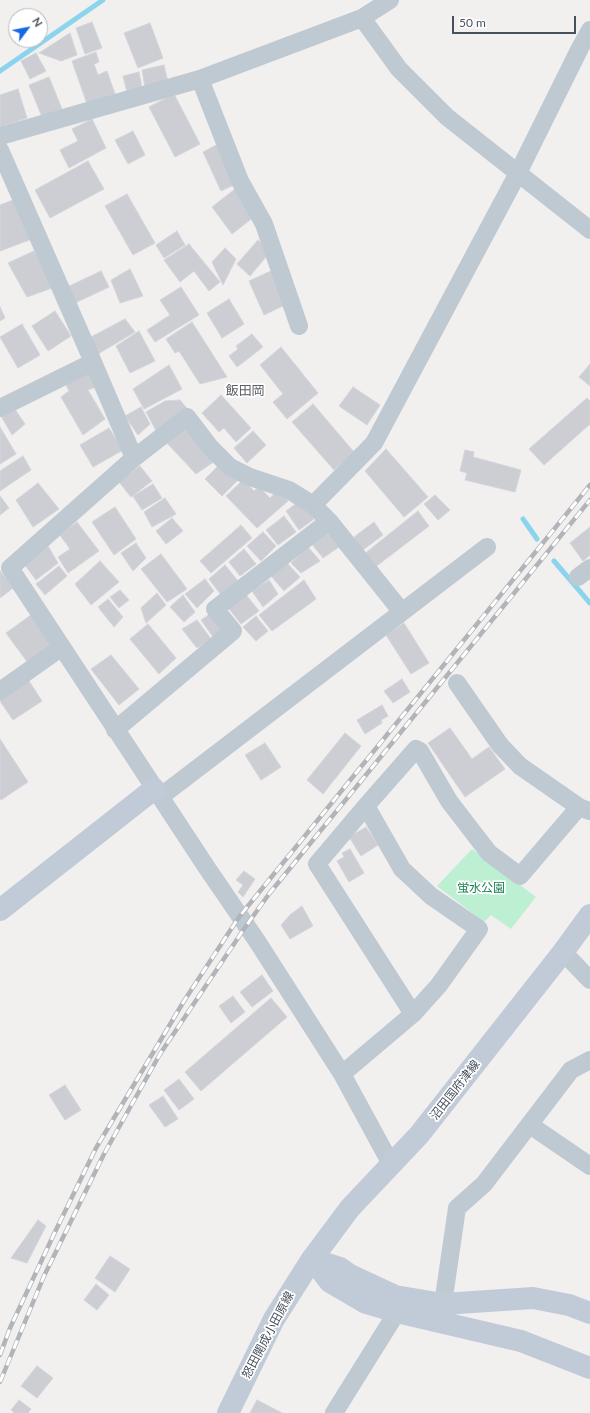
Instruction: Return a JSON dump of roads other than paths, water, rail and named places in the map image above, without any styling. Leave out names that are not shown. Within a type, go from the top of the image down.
[{"type":"main road","points":[[0,910],[157,793]]},
{"type":"main road","name":"沼田国府津線","points":[[312,1259],[350,1208],[419,1135],[563,952],[590,915]]},
{"type":"main road","points":[[312,1259],[340,1268],[350,1275],[395,1296],[443,1304],[533,1298],[569,1305],[590,1313]]},
{"type":"main road","points":[[312,1259],[330,1282],[366,1303],[397,1312],[521,1341],[590,1368]]},
{"type":"main road","name":"怒田開成小田原線","points":[[228,1413],[274,1319],[312,1259]]},
{"type":"street","points":[[0,136],[200,79],[362,18],[390,0]]},
{"type":"street","points":[[362,18],[399,68],[446,117],[590,230]]},
{"type":"street","points":[[313,505],[374,443],[518,173],[590,30]]},
{"type":"street","points":[[200,79],[240,181],[264,224],[299,326]]},
{"type":"street","points":[[0,150],[134,458]]},
{"type":"street","points":[[0,408],[93,362]]},
{"type":"street","points":[[391,1164],[342,1074],[257,941],[206,868],[10,568],[134,458],[187,417],[210,447],[230,467],[250,477],[289,490],[313,505],[329,521],[402,612]]},
{"type":"street","points":[[115,730],[233,631],[215,609],[329,521]]},
{"type":"street","points":[[157,793],[402,612],[487,547]]},
{"type":"street","points":[[0,691],[62,647]]},
{"type":"street","points":[[413,1014],[317,864],[416,749],[420,751],[449,801],[489,853],[520,876],[584,809],[520,766],[500,745],[457,684]]},
{"type":"street","points":[[342,1074],[413,1014],[439,985],[479,929],[431,896],[402,868],[366,806]]},
{"type":"street","points":[[563,952],[590,980]]},
{"type":"street","points":[[443,1304],[458,1208],[484,1184],[572,1070],[590,1060]]},
{"type":"street","points":[[530,1125],[590,1166]]},
{"type":"street","points":[[334,1413],[397,1312]]},
{"type":"waterway","points":[[0,71],[103,0]]},
{"type":"waterway","points":[[523,519],[537,539]]},
{"type":"waterway","points":[[554,561],[590,603]]},
{"type":"railway","points":[[0,1355],[10,1328],[96,1148],[184,1001],[239,917],[590,485]]},
{"type":"railway","points":[[0,1382],[44,1276],[104,1154],[160,1054],[269,894],[590,500]]},
{"type":"district","name":"飯田岡","points":[[245,391]]},
{"type":"park label","name":"蛍水公園","points":[[481,888]]}]
